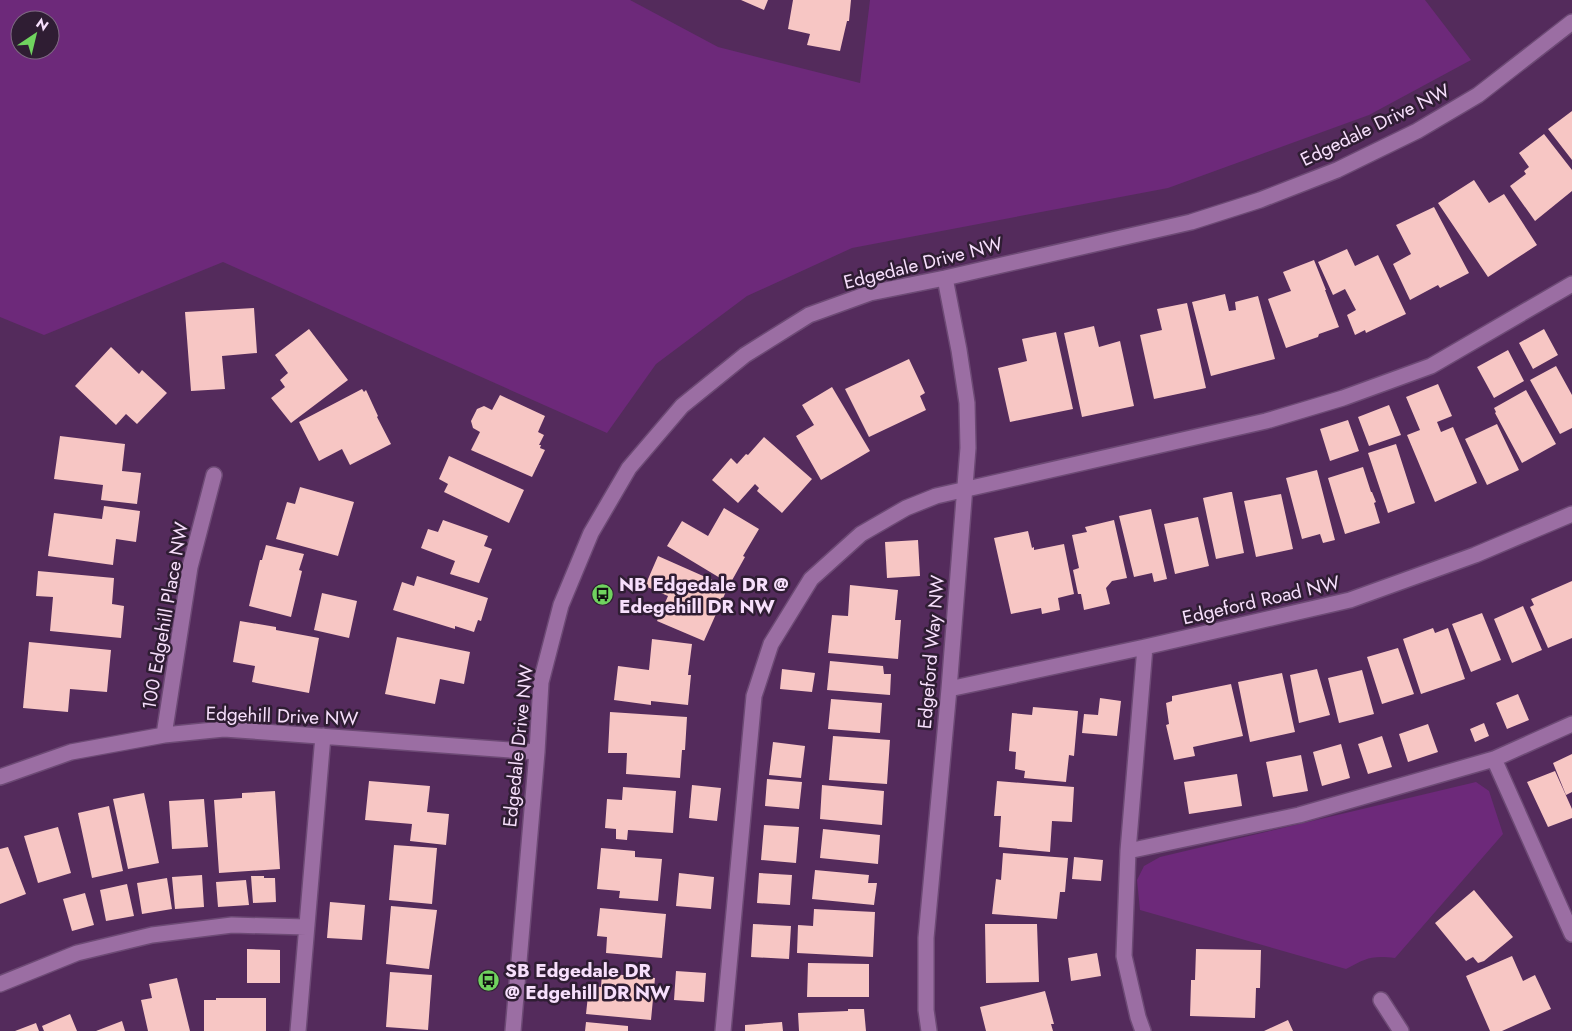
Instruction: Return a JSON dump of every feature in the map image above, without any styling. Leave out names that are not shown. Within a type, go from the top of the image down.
[{"type":"street","name":"Edgedale Drive NW","points":[[513,1031],[537,752],[541,682],[561,605],[591,533],[629,468],[682,406],[745,355],[809,315],[870,293],[945,278],[1191,222],[1260,200],[1337,170],[1416,131],[1478,95],[1572,22]]},
{"type":"street","name":"Edgeford Way NW","points":[[928,1031],[926,1010],[926,938],[968,448],[967,404],[945,278]]},
{"type":"street","points":[[723,1031],[754,696],[771,644],[811,579],[861,534],[906,508],[936,496],[1266,421],[1343,398],[1432,366],[1572,284]]},
{"type":"street","name":"100 Edgehill Place NW","points":[[164,736],[190,567],[214,475]]},
{"type":"street","name":"Edgeford Road NW","points":[[948,689],[1146,647],[1350,600],[1475,555],[1572,514]]},
{"type":"street","points":[[1143,1031],[1124,956],[1128,851],[1146,647]]},
{"type":"street","points":[[1128,851],[1300,815],[1494,759],[1572,724]]},
{"type":"street","name":"Edgehill Drive NW","points":[[0,777],[71,752],[164,736],[224,729],[537,752]]},
{"type":"street","points":[[298,1031],[323,736]]},
{"type":"street","points":[[1494,759],[1572,934]]},
{"type":"street","points":[[0,984],[77,953],[152,935],[232,925],[306,927]]},
{"type":"street","points":[[1381,1000],[1401,1031]]},
{"type":"shaded area","points":[[0,0],[630,0],[718,47],[860,83],[870,0],[1425,0],[1471,60],[1369,115],[1168,188],[852,248],[747,296],[656,364],[607,433],[223,262],[44,335],[0,317]]},
{"type":"shaded area","points":[[1476,782],[1489,791],[1503,834],[1395,958],[1369,958],[1346,969],[1140,910],[1137,880],[1144,866],[1160,857]]},
{"type":"building","points":[[741,0],[768,0],[764,10]]},
{"type":"building","points":[[793,0],[851,0],[849,21],[847,21],[840,51],[807,45],[810,34],[788,29]]},
{"type":"building","points":[[1572,111],[1572,160],[1548,129]]},
{"type":"building","points":[[1544,134],[1572,170],[1572,191],[1535,221],[1510,186],[1526,174],[1524,171],[1529,167],[1519,153]]},
{"type":"building","points":[[1474,180],[1489,203],[1504,194],[1537,245],[1488,277],[1438,203]]},
{"type":"building","points":[[1434,207],[1469,273],[1440,288],[1438,285],[1410,300],[1393,264],[1411,254],[1396,225]]},
{"type":"building","points":[[1347,249],[1355,266],[1378,255],[1406,314],[1366,333],[1365,330],[1355,335],[1347,315],[1356,310],[1345,289],[1333,295],[1318,262]]},
{"type":"building","points":[[1314,260],[1339,327],[1319,334],[1318,337],[1286,348],[1268,299],[1291,291],[1283,272]]},
{"type":"building","points":[[1225,294],[1229,311],[1236,310],[1235,302],[1258,296],[1275,359],[1211,376],[1192,302]]},
{"type":"building","points":[[1187,303],[1206,388],[1154,399],[1140,335],[1162,330],[1157,309]]},
{"type":"building","points":[[254,308],[257,353],[222,356],[225,389],[191,391],[185,312]]},
{"type":"building","points":[[1094,326],[1099,347],[1120,341],[1134,406],[1082,417],[1064,333]]},
{"type":"building","points":[[309,329],[348,380],[291,423],[271,398],[285,387],[280,380],[288,373],[275,355]]},
{"type":"building","points":[[1544,329],[1558,355],[1533,369],[1519,343]]},
{"type":"building","points":[[1056,332],[1073,409],[1010,422],[998,368],[1027,361],[1022,339]]},
{"type":"building","points":[[111,347],[139,374],[142,370],[167,393],[137,424],[126,414],[116,425],[75,386]]},
{"type":"building","points":[[1508,350],[1524,381],[1494,398],[1477,367]]},
{"type":"building","points":[[909,359],[925,393],[920,396],[926,410],[869,437],[845,389]]},
{"type":"building","points":[[1556,366],[1572,395],[1572,428],[1560,434],[1530,380]]},
{"type":"building","points":[[1438,384],[1452,416],[1437,422],[1441,432],[1453,427],[1477,483],[1435,502],[1407,435],[1420,430],[1406,397]]},
{"type":"building","points":[[832,387],[870,451],[821,480],[796,436],[814,425],[802,405]]},
{"type":"building","points":[[362,389],[364,392],[366,390],[391,444],[350,465],[342,449],[319,461],[299,422]]},
{"type":"building","points":[[1526,390],[1556,444],[1522,463],[1494,408]]},
{"type":"building","points":[[500,395],[545,416],[538,432],[544,435],[539,445],[541,445],[540,448],[545,450],[532,477],[471,450],[480,432],[473,428],[471,421],[477,409],[484,406],[492,410]]},
{"type":"building","points":[[1389,405],[1401,435],[1369,446],[1358,417]]},
{"type":"building","points":[[1348,420],[1359,451],[1330,461],[1320,429]]},
{"type":"building","points":[[1497,424],[1519,470],[1487,485],[1465,439]]},
{"type":"building","points":[[60,436],[125,444],[122,471],[141,473],[137,504],[101,500],[103,485],[54,479]]},
{"type":"building","points":[[764,437],[812,479],[782,513],[757,491],[759,488],[755,484],[738,503],[712,480],[731,458],[737,464]]},
{"type":"building","points":[[1396,444],[1415,503],[1388,513],[1368,453]]},
{"type":"building","points":[[449,456],[524,490],[509,523],[444,492],[448,484],[439,479]]},
{"type":"building","points":[[1363,467],[1376,502],[1374,503],[1380,523],[1345,534],[1328,478]]},
{"type":"building","points":[[1317,470],[1335,540],[1323,543],[1320,534],[1302,539],[1286,478]]},
{"type":"building","points":[[300,487],[354,502],[338,556],[276,539],[287,502],[295,504]]},
{"type":"building","points":[[1232,492],[1244,553],[1216,559],[1203,498]]},
{"type":"building","points":[[1281,494],[1293,549],[1256,557],[1244,501]]},
{"type":"building","points":[[104,506],[140,511],[136,542],[116,539],[113,565],[48,556],[54,513],[102,519]]},
{"type":"building","points":[[724,508],[759,529],[743,556],[745,557],[730,584],[667,546],[682,521],[708,536]]},
{"type":"building","points":[[1151,509],[1167,579],[1154,582],[1152,573],[1134,577],[1119,516]]},
{"type":"building","points":[[1198,517],[1209,566],[1175,574],[1164,524]]},
{"type":"building","points":[[443,520],[488,536],[484,546],[492,549],[479,583],[450,574],[455,561],[421,548],[428,529],[438,532]]},
{"type":"building","points":[[1114,520],[1127,578],[1112,581],[1106,588],[1110,604],[1084,610],[1081,594],[1078,594],[1073,570],[1079,568],[1072,535],[1087,532],[1085,527]]},
{"type":"building","points":[[1028,531],[1034,550],[1064,544],[1074,594],[1058,598],[1060,610],[1042,614],[1041,608],[1011,614],[994,538]]},
{"type":"building","points":[[918,540],[920,576],[887,578],[885,542]]},
{"type":"building","points":[[266,545],[304,554],[299,570],[302,571],[291,617],[249,606],[260,560],[262,560]]},
{"type":"building","points":[[658,556],[728,587],[704,641],[657,621],[668,596],[645,586]]},
{"type":"building","points":[[38,571],[114,578],[112,604],[124,606],[121,638],[50,631],[53,597],[36,596]]},
{"type":"building","points":[[417,576],[488,598],[481,621],[478,620],[474,632],[455,626],[455,629],[393,610],[402,582],[414,586]]},
{"type":"building","points":[[1572,581],[1572,638],[1548,648],[1530,607],[1534,605],[1531,599]]},
{"type":"building","points":[[850,585],[898,590],[895,620],[901,620],[898,659],[828,653],[832,615],[848,616]]},
{"type":"building","points":[[322,593],[357,601],[349,638],[314,630]]},
{"type":"building","points":[[1523,606],[1542,650],[1512,663],[1494,619]]},
{"type":"building","points":[[1482,613],[1501,660],[1471,672],[1452,624]]},
{"type":"building","points":[[240,621],[276,627],[276,630],[319,638],[309,693],[252,682],[255,666],[233,662]]},
{"type":"building","points":[[1433,628],[1435,633],[1448,628],[1465,679],[1421,694],[1403,639]]},
{"type":"building","points":[[397,637],[470,652],[464,684],[440,679],[435,704],[385,694]]},
{"type":"building","points":[[652,639],[692,644],[688,675],[691,675],[688,705],[651,701],[651,705],[614,700],[618,666],[649,670]]},
{"type":"building","points":[[29,642],[111,650],[107,692],[70,689],[68,712],[23,708]]},
{"type":"building","points":[[1398,648],[1414,694],[1382,704],[1367,657]]},
{"type":"building","points":[[830,661],[883,666],[884,674],[891,674],[890,695],[827,690]]},
{"type":"building","points":[[782,669],[815,673],[812,692],[780,689]]},
{"type":"building","points":[[1317,669],[1330,715],[1299,723],[1290,675]]},
{"type":"building","points":[[1362,670],[1374,714],[1339,723],[1328,678]]},
{"type":"building","points":[[1282,673],[1295,732],[1250,742],[1238,682]]},
{"type":"building","points":[[1231,684],[1243,736],[1193,747],[1195,756],[1174,760],[1166,725],[1169,724],[1166,703],[1172,701],[1172,696]]},
{"type":"building","points":[[1518,694],[1529,720],[1507,729],[1496,703]]},
{"type":"building","points":[[1100,698],[1121,701],[1117,736],[1082,733],[1084,714],[1098,715]]},
{"type":"building","points":[[831,699],[882,703],[880,733],[828,729]]},
{"type":"building","points":[[1033,707],[1078,711],[1074,756],[1069,755],[1066,782],[1024,778],[1025,771],[1015,769],[1016,752],[1009,751],[1012,713],[1032,715]]},
{"type":"building","points":[[610,712],[687,717],[685,750],[682,750],[680,778],[626,774],[627,753],[608,753]]},
{"type":"building","points":[[1484,723],[1489,736],[1475,742],[1470,729]]},
{"type":"building","points":[[1428,724],[1438,752],[1408,762],[1399,734]]},
{"type":"building","points":[[833,736],[890,740],[887,784],[829,780]]},
{"type":"building","points":[[1382,736],[1392,767],[1368,774],[1358,744]]},
{"type":"building","points":[[773,742],[805,746],[801,778],[769,775]]},
{"type":"building","points":[[1341,744],[1350,778],[1322,786],[1313,752]]},
{"type":"building","points":[[1572,754],[1572,792],[1566,795],[1553,763]]},
{"type":"building","points":[[1301,755],[1308,791],[1273,797],[1266,762]]},
{"type":"building","points":[[1555,771],[1572,809],[1572,818],[1548,827],[1527,782]]},
{"type":"building","points":[[1237,774],[1242,806],[1189,814],[1184,782]]},
{"type":"building","points":[[767,779],[802,782],[799,809],[765,806]]},
{"type":"building","points":[[369,781],[430,786],[427,812],[449,814],[446,845],[410,841],[412,824],[365,820]]},
{"type":"building","points":[[997,781],[1074,787],[1072,822],[1052,821],[1050,852],[999,847],[1001,816],[994,816]]},
{"type":"building","points":[[692,785],[721,788],[717,821],[689,818]]},
{"type":"building","points":[[822,785],[884,791],[882,825],[820,819]]},
{"type":"building","points":[[623,787],[676,791],[673,833],[628,830],[627,840],[616,839],[616,829],[605,828],[607,799],[622,800]]},
{"type":"building","points":[[275,791],[280,869],[219,873],[214,800],[242,798],[242,793]]},
{"type":"building","points":[[144,793],[159,863],[128,869],[113,799]]},
{"type":"building","points":[[204,799],[208,847],[172,849],[169,801]]},
{"type":"building","points":[[109,806],[123,871],[92,878],[78,813]]},
{"type":"building","points":[[764,825],[799,827],[796,863],[761,860]]},
{"type":"building","points":[[58,827],[71,873],[38,883],[24,836]]},
{"type":"building","points":[[823,829],[880,835],[878,864],[820,858]]},
{"type":"building","points":[[394,845],[437,848],[432,904],[389,900]]},
{"type":"building","points":[[8,847],[26,894],[0,904],[0,849]]},
{"type":"building","points":[[601,848],[635,851],[635,857],[662,859],[658,901],[619,898],[620,891],[597,889]]},
{"type":"building","points":[[1003,853],[1068,858],[1065,892],[1060,892],[1057,919],[992,914],[996,879],[1001,880]]},
{"type":"building","points":[[1074,857],[1103,860],[1101,881],[1072,879]]},
{"type":"building","points":[[815,870],[869,875],[868,883],[877,883],[874,905],[812,899]]},
{"type":"building","points":[[679,873],[714,877],[711,909],[676,906]]},
{"type":"building","points":[[759,873],[792,875],[790,905],[757,903]]},
{"type":"building","points":[[202,875],[204,907],[175,909],[172,877]]},
{"type":"building","points":[[251,876],[275,878],[276,902],[253,903]]},
{"type":"building","points":[[167,878],[172,909],[142,914],[137,883]]},
{"type":"building","points":[[246,880],[249,905],[218,907],[216,882]]},
{"type":"building","points":[[127,884],[134,916],[106,921],[100,890]]},
{"type":"building","points":[[1474,890],[1513,937],[1484,961],[1478,963],[1473,957],[1466,961],[1435,923]]},
{"type":"building","points":[[85,893],[94,925],[72,931],[63,899]]},
{"type":"building","points":[[330,902],[365,905],[362,940],[327,938]]},
{"type":"building","points":[[391,906],[437,910],[429,969],[386,964]]},
{"type":"building","points":[[600,908],[666,914],[662,958],[606,953],[607,937],[597,936]]},
{"type":"building","points":[[814,909],[875,912],[873,957],[797,953],[798,925],[813,926]]},
{"type":"building","points":[[753,924],[791,926],[789,959],[751,957]]},
{"type":"building","points":[[985,924],[1037,924],[1039,982],[986,983]]},
{"type":"building","points":[[247,949],[280,950],[280,983],[247,983]]},
{"type":"building","points":[[1196,949],[1261,950],[1260,988],[1256,988],[1255,1018],[1190,1016],[1191,980],[1195,980]]},
{"type":"building","points":[[1097,953],[1101,976],[1071,981],[1068,958]]},
{"type":"building","points":[[1512,956],[1523,981],[1535,975],[1551,1009],[1502,1031],[1490,1031],[1466,976]]},
{"type":"building","points":[[808,963],[869,964],[869,997],[807,997]]},
{"type":"building","points":[[676,971],[706,973],[704,1002],[674,1000]]},
{"type":"building","points":[[390,972],[432,975],[428,1030],[386,1027]]},
{"type":"building","points":[[602,973],[655,978],[651,1020],[586,1014],[589,986],[601,987]]},
{"type":"building","points":[[177,978],[190,1031],[148,1031],[141,1000],[152,998],[149,984]]},
{"type":"building","points":[[1045,991],[1054,1024],[1051,1024],[1053,1031],[986,1031],[980,1007]]},
{"type":"building","points":[[216,998],[266,998],[266,1031],[204,1031],[204,1000],[216,1000]]},
{"type":"building","points":[[848,1009],[864,1009],[866,1031],[799,1031],[798,1013],[848,1011]]},
{"type":"building","points":[[70,1014],[77,1031],[44,1031],[42,1026]]},
{"type":"building","points":[[1288,1020],[1293,1031],[1264,1031]]},
{"type":"building","points":[[122,1021],[125,1031],[96,1031]]},
{"type":"building","points":[[586,1022],[628,1026],[628,1031],[585,1031]]},
{"type":"building","points":[[782,1022],[783,1031],[745,1031],[745,1025]]},
{"type":"building","points":[[36,1023],[39,1031],[15,1031]]},
{"type":"place","name":"NB Edgedale DR @ Edegehill DR NW","points":[[603,595]]},
{"type":"place","name":"SB Edgedale DR @ Edgehill DR NW","points":[[489,981]]}]
